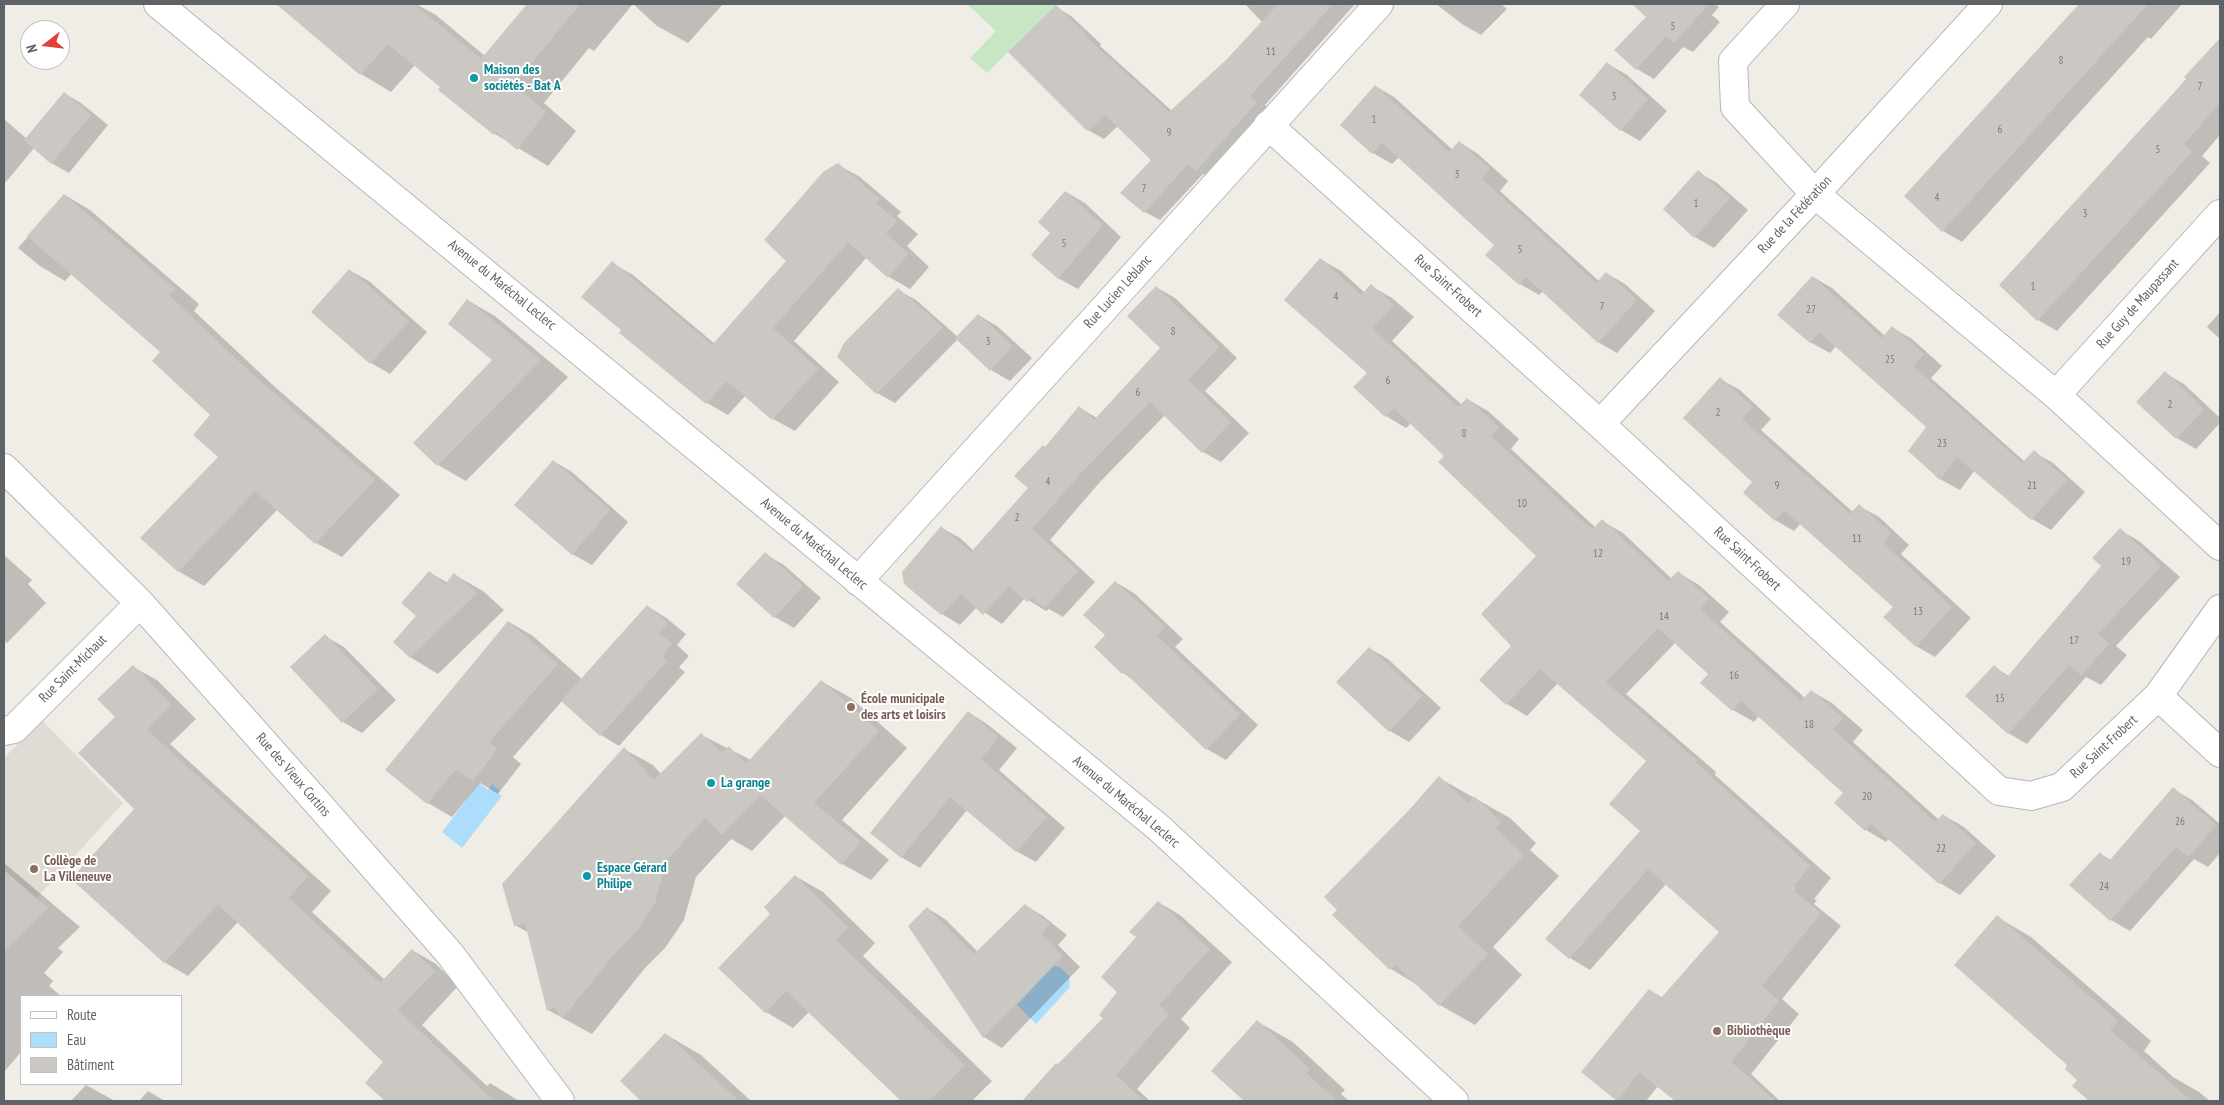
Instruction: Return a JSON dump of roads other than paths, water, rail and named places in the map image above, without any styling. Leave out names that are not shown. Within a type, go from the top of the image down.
[{"type":"street","name":"Avenue du Maréchal Leclerc","points":[[158,4],[1159,828],[1454,1101]]},
{"type":"street","name":"Rue Lucien Leblanc","points":[[858,581],[1379,4]]},
{"type":"street","points":[[1785,4],[1733,61],[1735,107],[1815,194],[2056,395],[2220,546]]},
{"type":"street","name":"Rue de la Fédération","points":[[1600,424],[1815,194],[1988,4]]},
{"type":"street","name":"Rue Saint-Frobert","points":[[1268,125],[1600,424],[1999,791],[2031,796],[2062,787],[2158,696],[2220,609]]},
{"type":"street","name":"Rue Guy de Maupassant","points":[[2056,395],[2220,214]]},
{"type":"street","name":"Rue des Vieux Cortins","points":[[4,468],[140,603],[450,954],[560,1101]]},
{"type":"street","name":"Rue Saint-Michaut","points":[[4,731],[14,728],[140,603]]},
{"type":"street","points":[[2158,696],[2220,753]]},
{"type":"water","points":[[479,783],[488,790],[492,784],[499,790],[498,793],[502,796],[462,848],[442,832]]},
{"type":"water","points":[[1053,966],[1060,967],[1069,976],[1070,987],[1036,1024],[1017,1005]]},
{"type":"place","name":"Maison des sociétés - Bat A","points":[[474,78]]},
{"type":"place","name":"École municipale des arts et loisirs","points":[[851,707]]},
{"type":"place","name":"La grange","points":[[711,783]]},
{"type":"place","name":"Collège de La Villeneuve","points":[[34,869]]},
{"type":"place","name":"Espace Gérard Philipe","points":[[587,876]]},
{"type":"place","name":"Bibliothèque","points":[[1717,1031]]}]
